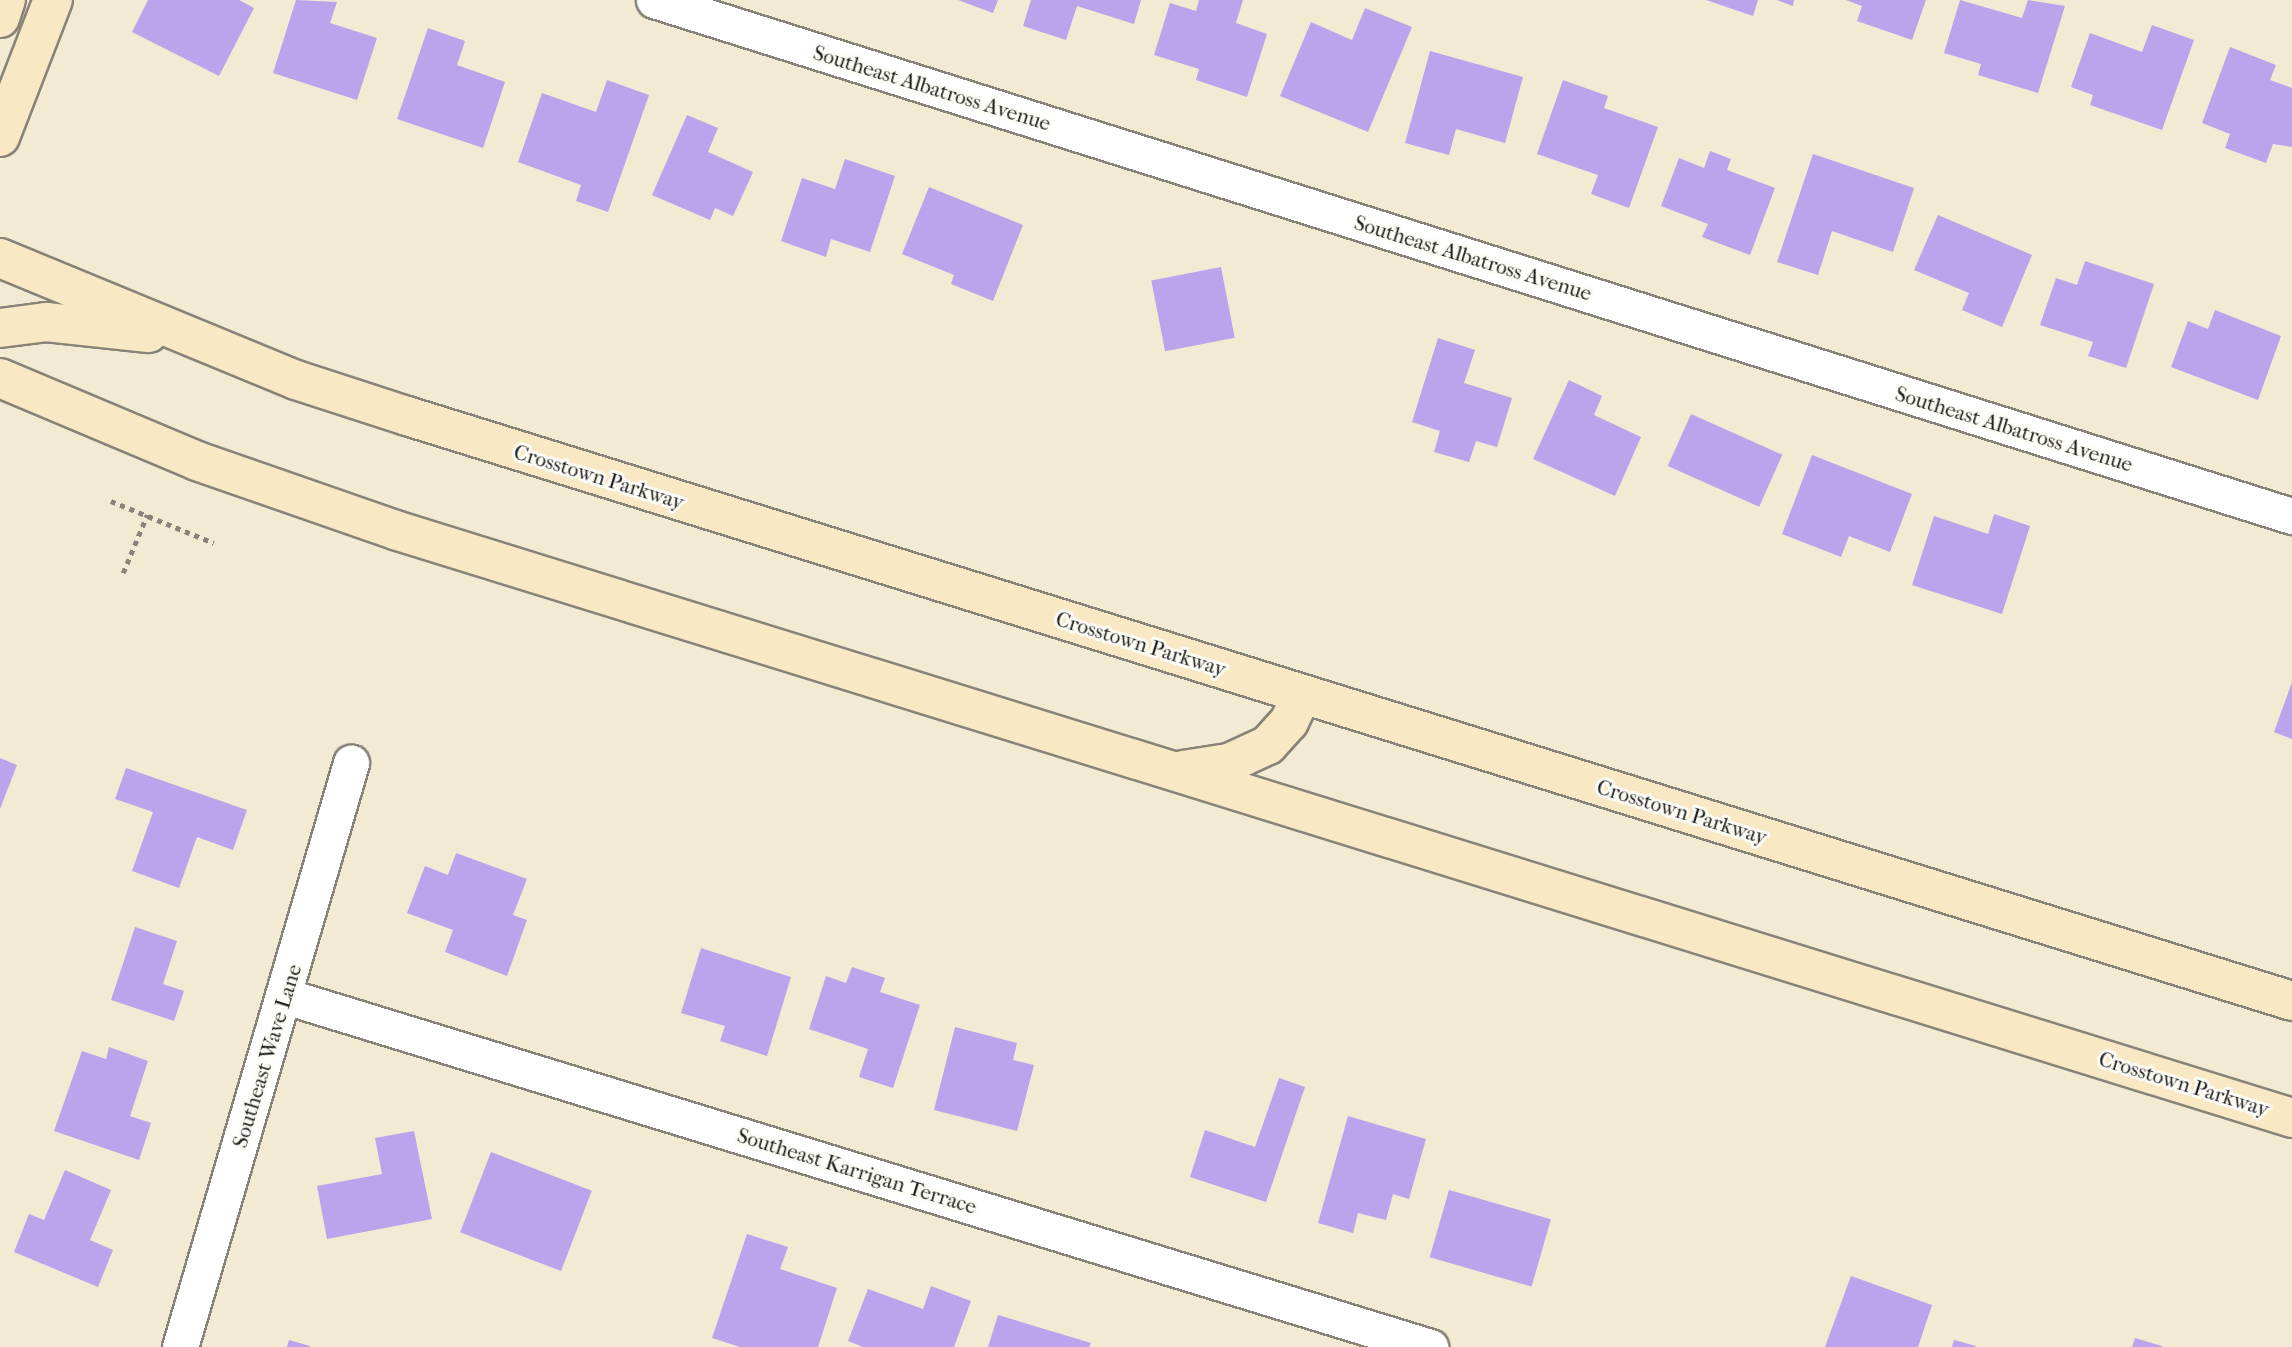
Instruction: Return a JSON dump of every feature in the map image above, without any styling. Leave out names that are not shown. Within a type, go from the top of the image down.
[{"type":"main road","points":[[0,18],[6,0]]},
{"type":"main road","points":[[0,136],[53,0]]},
{"type":"main road","name":"Crosstown Parkway","points":[[0,258],[192,338],[407,416],[2292,1001]]},
{"type":"main road","points":[[0,328],[47,322],[192,338]]},
{"type":"main road","name":"Crosstown Parkway","points":[[0,378],[305,501],[2292,1118]]},
{"type":"main road","points":[[1174,771],[1229,763],[1268,745],[1289,722],[1302,694]]},
{"type":"street","name":"Southeast Albatross Avenue","points":[[654,0],[2292,516]]},
{"type":"street","name":"Southeast Wave Lane","points":[[180,1347],[351,764]]},
{"type":"street","name":"Southeast Karrigan Terrace","points":[[285,996],[1430,1347]]},
{"type":"path","points":[[111,501],[214,542]]},
{"type":"path","points":[[123,573],[147,515]]},
{"type":"building","points":[[148,0],[239,0],[254,8],[219,76],[132,32]]},
{"type":"building","points":[[296,0],[337,2],[330,23],[377,38],[357,100],[273,73]]},
{"type":"building","points":[[958,0],[998,0],[993,13]]},
{"type":"building","points":[[1031,0],[1141,0],[1134,24],[1077,6],[1066,40],[1023,26]]},
{"type":"building","points":[[1199,0],[1243,0],[1236,23],[1267,34],[1247,97],[1196,80],[1199,69],[1154,55],[1170,3],[1196,11]]},
{"type":"building","points":[[1706,0],[1758,0],[1753,16]]},
{"type":"building","points":[[1777,0],[1794,0],[1793,6]]},
{"type":"building","points":[[1846,0],[1926,0],[1912,40],[1857,21],[1862,6]]},
{"type":"building","points":[[1960,0],[2022,18],[2028,0],[2065,6],[2038,93],[1978,75],[1981,64],[1944,53]]},
{"type":"building","points":[[1365,8],[1412,27],[1368,132],[1280,96],[1311,22],[1352,40]]},
{"type":"building","points":[[2152,25],[2194,40],[2162,130],[2090,105],[2093,95],[2071,87],[2090,33],[2142,52]]},
{"type":"building","points":[[428,28],[465,41],[457,65],[505,82],[483,148],[397,119]]},
{"type":"building","points":[[2230,47],[2276,65],[2270,80],[2292,88],[2292,147],[2273,144],[2266,163],[2225,148],[2230,134],[2202,123]]},
{"type":"building","points":[[1430,51],[1523,77],[1505,143],[1456,129],[1449,155],[1405,143]]},
{"type":"building","points":[[607,80],[649,95],[608,212],[576,201],[581,185],[518,162],[542,93],[596,112]]},
{"type":"building","points":[[1563,80],[1608,96],[1604,108],[1658,127],[1629,208],[1591,194],[1598,175],[1537,154]]},
{"type":"building","points":[[687,115],[718,128],[708,152],[753,172],[733,216],[715,208],[710,220],[652,195]]},
{"type":"building","points":[[1710,151],[1731,159],[1727,170],[1775,188],[1750,255],[1702,237],[1708,224],[1661,206],[1679,158],[1704,168]]},
{"type":"building","points":[[1813,154],[1914,188],[1893,252],[1832,231],[1818,275],[1777,262]]},
{"type":"building","points":[[845,159],[895,176],[870,252],[831,239],[826,257],[781,241],[802,178],[835,189]]},
{"type":"building","points":[[929,187],[1023,225],[993,301],[951,284],[954,275],[902,254]]},
{"type":"building","points":[[1938,215],[2032,255],[2002,327],[1962,310],[1969,293],[1914,270]]},
{"type":"building","points":[[2085,261],[2154,284],[2126,368],[2088,356],[2093,342],[2040,325],[2056,278],[2077,285]]},
{"type":"building","points":[[1221,267],[1235,338],[1165,351],[1151,281]]},
{"type":"building","points":[[2215,310],[2281,336],[2258,400],[2171,367],[2188,321],[2208,329]]},
{"type":"building","points":[[1438,338],[1475,350],[1464,383],[1512,398],[1497,447],[1476,441],[1469,462],[1434,452],[1440,431],[1412,422]]},
{"type":"building","points":[[1569,380],[1602,396],[1594,415],[1641,437],[1615,496],[1533,459]]},
{"type":"building","points":[[1691,414],[1782,455],[1759,507],[1668,466]]},
{"type":"building","points":[[1812,455],[1912,494],[1890,552],[1849,536],[1841,557],[1782,534]]},
{"type":"building","points":[[1994,514],[2030,526],[2002,614],[1912,585],[1934,516],[1988,534]]},
{"type":"building","points":[[2292,682],[2292,739],[2274,732]]},
{"type":"building","points":[[0,758],[17,765],[0,809]]},
{"type":"building","points":[[126,768],[247,810],[233,850],[197,837],[179,888],[132,871],[153,812],[115,799]]},
{"type":"building","points":[[456,853],[527,879],[513,915],[527,920],[507,976],[445,952],[453,930],[407,913],[425,866],[448,875]]},
{"type":"building","points":[[135,927],[177,941],[163,984],[184,991],[174,1021],[111,1000]]},
{"type":"building","points":[[701,948],[791,977],[767,1056],[720,1041],[725,1026],[681,1013]]},
{"type":"building","points":[[852,967],[885,978],[880,992],[920,1005],[893,1088],[859,1077],[868,1049],[809,1029],[826,976],[846,983]]},
{"type":"building","points":[[955,1027],[1017,1043],[1013,1060],[1034,1065],[1017,1131],[934,1110]]},
{"type":"building","points":[[109,1047],[148,1061],[130,1116],[151,1123],[139,1160],[54,1131],[82,1051],[106,1059]]},
{"type":"building","points":[[1279,1078],[1305,1087],[1266,1202],[1190,1177],[1205,1130],[1255,1147]]},
{"type":"building","points":[[1348,1116],[1426,1139],[1409,1199],[1393,1194],[1386,1220],[1358,1213],[1353,1233],[1318,1223]]},
{"type":"building","points":[[414,1131],[432,1219],[327,1239],[317,1186],[382,1174],[375,1138]]},
{"type":"building","points":[[491,1152],[592,1191],[561,1271],[460,1232]]},
{"type":"building","points":[[65,1170],[111,1190],[90,1240],[113,1250],[98,1287],[14,1252],[29,1214],[44,1220]]},
{"type":"building","points":[[1449,1190],[1551,1219],[1532,1287],[1430,1257]]},
{"type":"building","points":[[747,1234],[788,1247],[780,1269],[837,1288],[818,1347],[740,1347],[712,1338]]},
{"type":"building","points":[[1851,1276],[1932,1305],[1918,1347],[1825,1347]]},
{"type":"building","points":[[931,1286],[971,1301],[954,1347],[863,1347],[848,1341],[868,1289],[923,1309]]},
{"type":"building","points":[[998,1315],[1091,1343],[1089,1347],[988,1347]]},
{"type":"building","points":[[2135,1338],[2162,1346],[2162,1347],[2132,1347]]},
{"type":"building","points":[[289,1340],[310,1346],[310,1347],[287,1347]]},
{"type":"building","points":[[1954,1340],[1976,1346],[1952,1347]]}]
